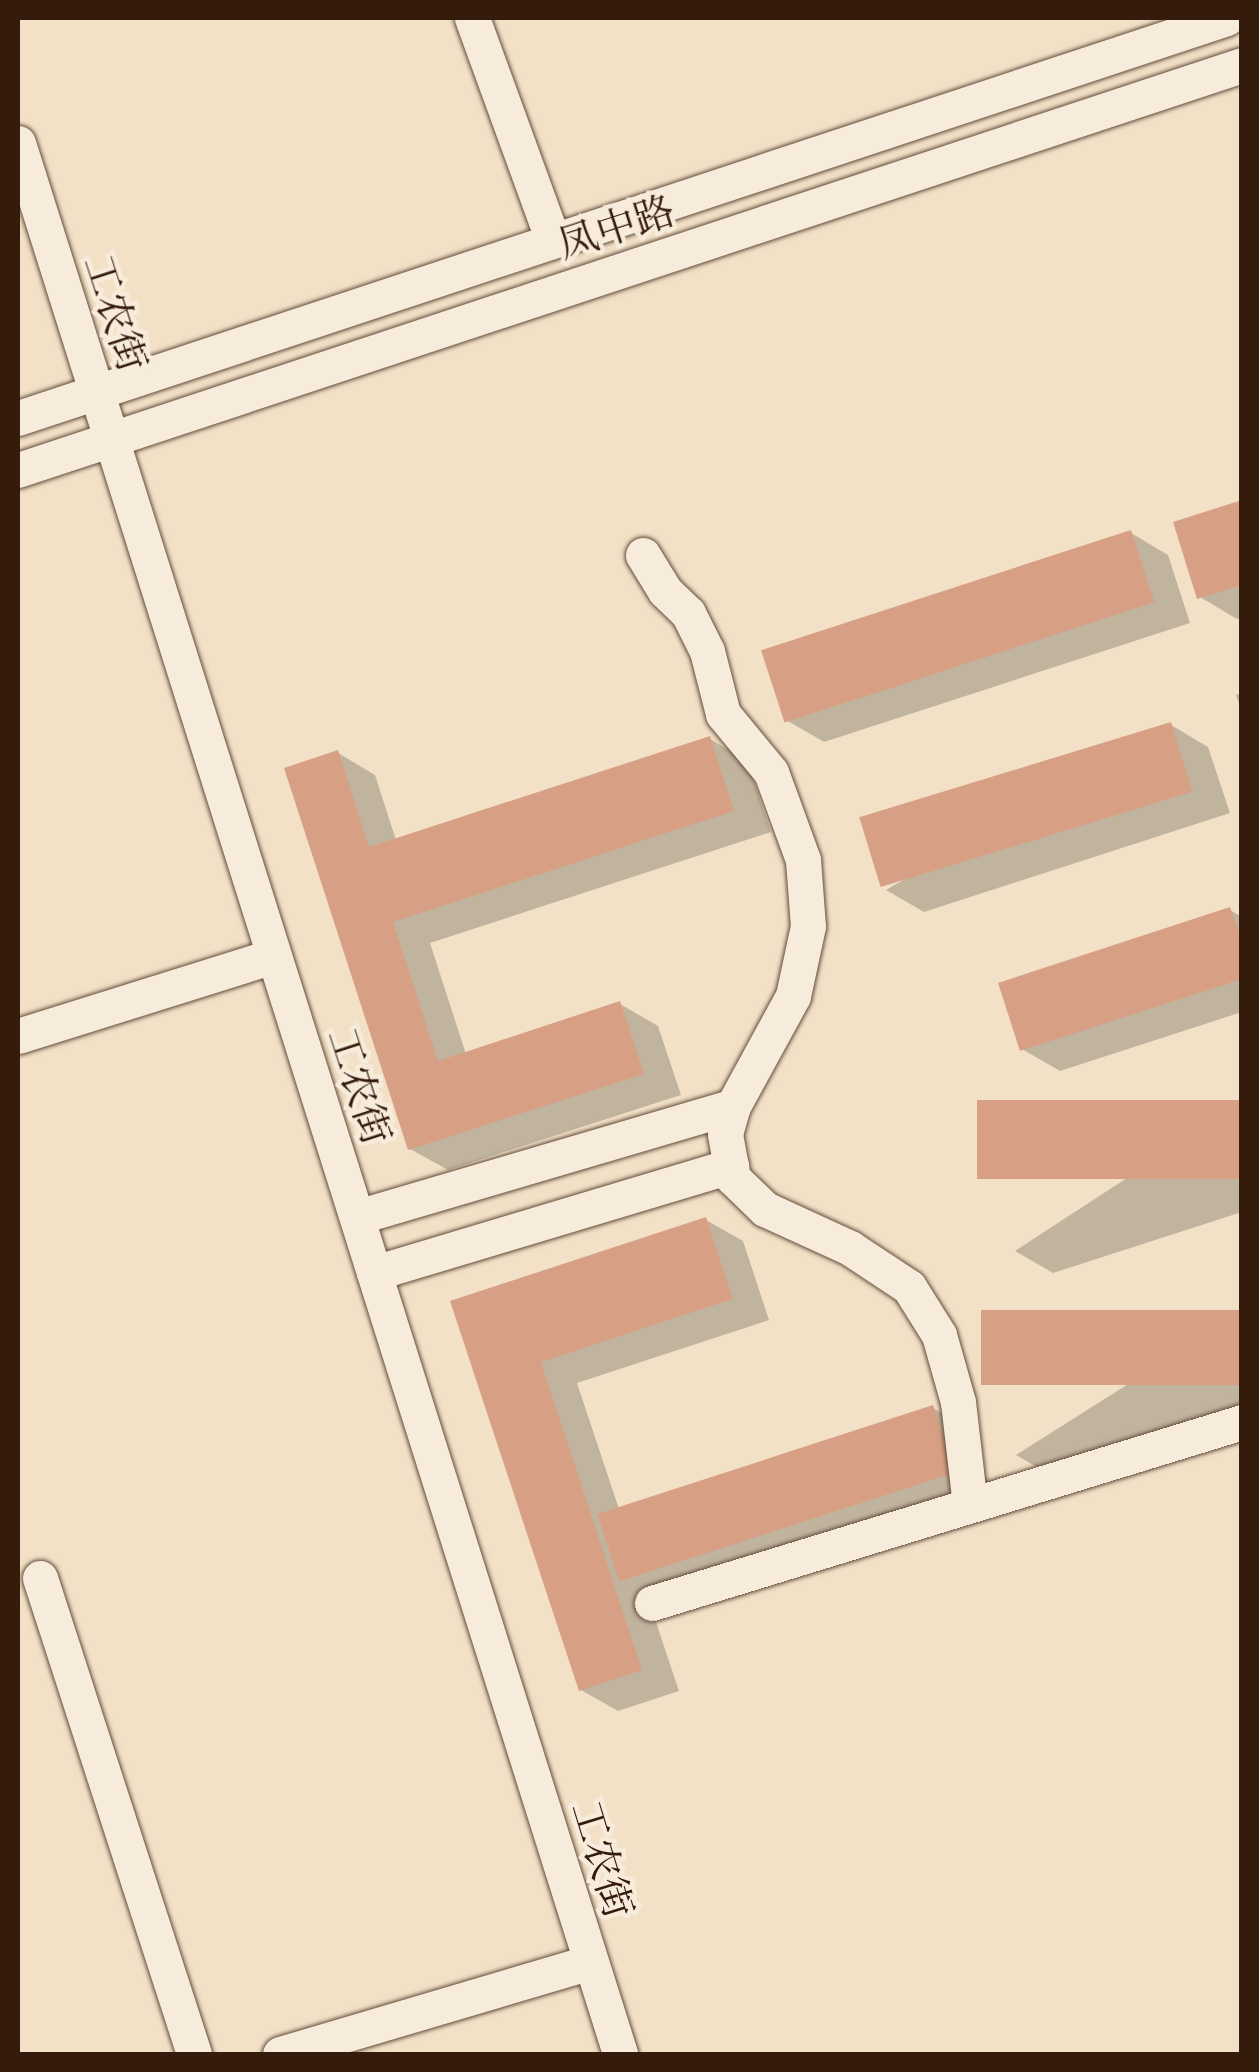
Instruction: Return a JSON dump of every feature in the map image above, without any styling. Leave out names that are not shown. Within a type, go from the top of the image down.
[{"type":"street","points":[[472,18],[553,240]]},
{"type":"street","name":"凤中路","points":[[18,418],[1227,18]]},
{"type":"street","name":"凤中路","points":[[18,470],[1242,65]]},
{"type":"street","name":"工农街","points":[[18,143],[620,2054]]},
{"type":"street","points":[[643,555],[665,591],[688,614],[707,651],[723,714],[771,772],[803,860],[808,926],[793,996],[733,1106],[725,1134],[733,1178],[765,1209],[850,1248],[909,1286],[940,1335],[958,1402],[970,1505]]},
{"type":"street","points":[[18,1036],[274,956]]},
{"type":"street","points":[[357,1217],[733,1106]]},
{"type":"street","points":[[374,1273],[731,1166]]},
{"type":"street","points":[[652,1603],[1242,1422]]},
{"type":"street","points":[[40,1578],[194,2054]]},
{"type":"street","points":[[280,2054],[591,1962]]},
{"type":"building","points":[[1242,500],[1242,585],[1197,599],[1173,522]]},
{"type":"building","points":[[1131,530],[1154,602],[785,722],[761,650]]},
{"type":"building","points":[[1171,722],[1192,792],[881,887],[859,817]]},
{"type":"building","points":[[710,736],[734,811],[393,922],[438,1061],[620,1001],[644,1074],[408,1150],[284,768],[338,750],[369,847]]},
{"type":"building","points":[[1230,907],[1242,941],[1242,979],[1020,1051],[998,983]]},
{"type":"building","points":[[977,1100],[1242,1100],[1242,1179],[977,1179]]},
{"type":"building","points":[[706,1217],[733,1299],[541,1362],[642,1670],[579,1691],[450,1301]]},
{"type":"building","points":[[981,1310],[1242,1310],[1242,1385],[981,1385]]},
{"type":"building","points":[[933,1405],[955,1473],[619,1582],[597,1514]]}]
